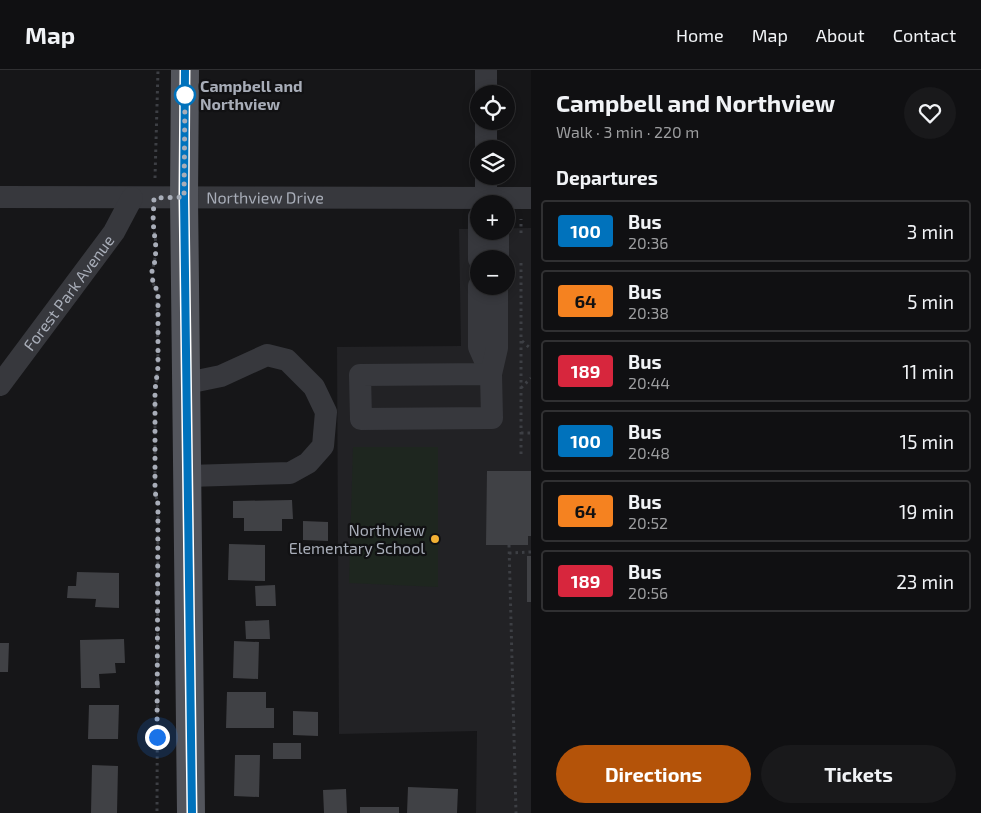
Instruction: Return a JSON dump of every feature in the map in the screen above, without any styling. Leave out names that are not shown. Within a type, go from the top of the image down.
[{"type":"main road","points":[[185,70],[184,197],[192,813]]},
{"type":"street","points":[[486,70],[486,85]]},
{"type":"street","name":"Northview Drive","points":[[0,197],[470,200]]},
{"type":"street","name":"Forest Park Avenue","points":[[0,385],[114,232],[132,198]]},
{"type":"street","points":[[479,295],[480,347],[491,374]]},
{"type":"street","points":[[491,374],[360,375],[361,419],[492,418],[491,374],[497,348],[498,295]]},
{"type":"street","points":[[186,383],[221,376],[267,355],[287,360],[314,387],[326,412],[323,446],[308,463],[290,473],[188,476]]},
{"type":"path","points":[[157,813],[158,504],[155,492],[155,390],[158,367],[158,291],[153,284],[152,271],[156,248],[153,222],[158,70]]},
{"type":"path","points":[[521,241],[526,198]]},
{"type":"path","points":[[521,251],[521,454]]},
{"type":"path","points":[[521,340],[531,349]]},
{"type":"path","points":[[521,388],[531,378]]},
{"type":"path","points":[[521,433],[531,433]]},
{"type":"path","points":[[508,545],[516,813]]},
{"type":"path","points":[[509,553],[531,552]]},
{"type":"shaded area","name":"Northview Elementary School","points":[[515,228],[531,228],[531,813],[476,813],[477,731],[339,734],[337,347],[461,346],[459,229],[470,229],[470,240],[515,240]]},
{"type":"shaded area","points":[[353,447],[438,447],[438,587],[349,583]]},
{"type":"building","points":[[487,471],[531,471],[531,536],[528,536],[528,545],[486,545]]},
{"type":"building","points":[[292,500],[293,519],[282,519],[282,531],[244,531],[244,518],[233,518],[233,501]]},
{"type":"building","points":[[303,521],[328,522],[328,541],[303,540]]},
{"type":"building","points":[[229,544],[265,545],[265,581],[228,580]]},
{"type":"building","points":[[527,556],[531,556],[531,602],[527,602]]},
{"type":"building","points":[[77,572],[119,573],[119,608],[95,607],[96,599],[67,598],[68,586],[76,586]]},
{"type":"building","points":[[275,585],[276,606],[256,606],[255,586]]},
{"type":"building","points":[[269,620],[270,639],[246,639],[245,621]]},
{"type":"building","points":[[124,639],[125,663],[115,663],[116,673],[99,674],[100,688],[81,688],[80,640]]},
{"type":"building","points":[[234,641],[259,642],[258,679],[233,678]]},
{"type":"building","points":[[0,643],[9,643],[8,672],[0,672]]},
{"type":"building","points":[[227,692],[266,692],[266,708],[274,708],[274,728],[226,728]]},
{"type":"building","points":[[89,705],[119,705],[118,739],[88,739]]},
{"type":"building","points":[[293,711],[318,712],[318,736],[293,735]]},
{"type":"building","points":[[273,743],[301,743],[301,759],[273,759]]},
{"type":"building","points":[[235,755],[260,755],[259,797],[234,796]]},
{"type":"building","points":[[92,765],[118,766],[117,813],[91,813]]},
{"type":"building","points":[[408,787],[458,789],[457,813],[407,813]]},
{"type":"building","points":[[346,789],[347,813],[324,813],[323,790]]},
{"type":"building","points":[[360,807],[399,807],[399,813],[360,813]]},
{"type":"bus line","name":"100","points":[[185,70],[184,197],[192,813]]},
{"type":"place","name":"Campbell and Northview","points":[[185,95]]},
{"type":"place","name":"Northview Elementary School","points":[[435,539]]},
{"type":"route","points":[[157,737],[158,504],[155,492],[155,390],[158,367],[158,291],[153,284],[152,271],[156,248],[153,222],[154,198],[184,197],[185,95]]}]
